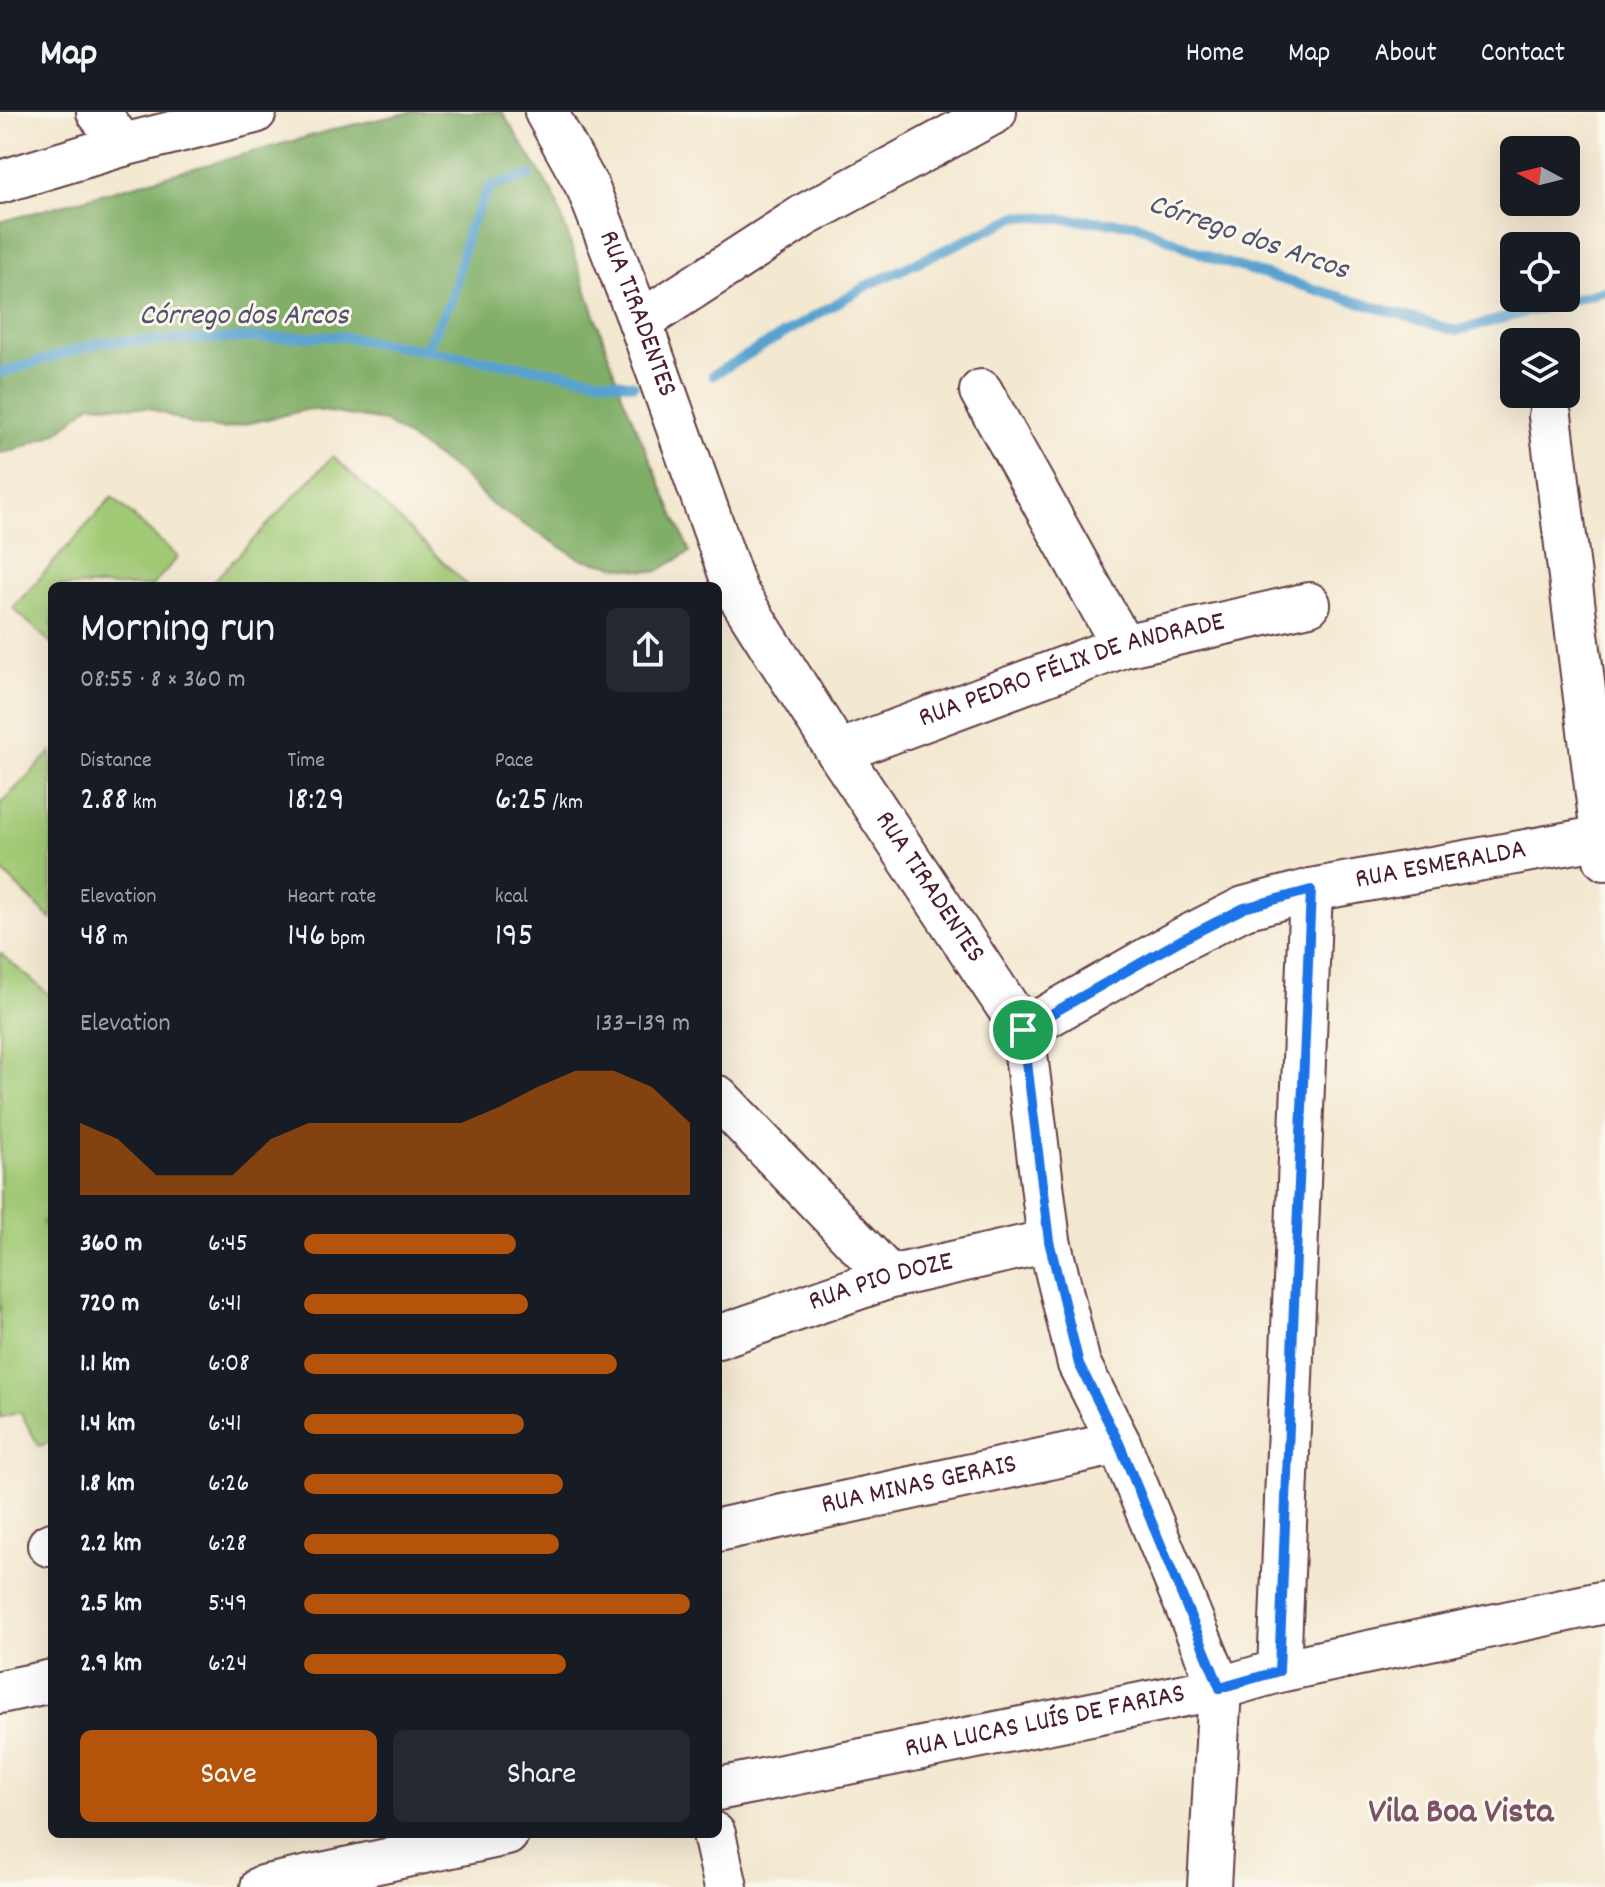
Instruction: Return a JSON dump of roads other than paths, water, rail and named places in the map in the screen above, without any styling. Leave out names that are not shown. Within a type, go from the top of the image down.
[{"type":"street","points":[[98,112],[123,145]]},
{"type":"street","points":[[0,182],[123,145],[255,112]]},
{"type":"street","name":"RUA TIRADENTES","points":[[546,112],[588,188],[640,322],[736,591],[838,752],[1023,1030],[1049,1241],[1079,1364],[1119,1443],[1220,1688],[1209,1887]]},
{"type":"street","points":[[640,322],[805,215],[995,112]]},
{"type":"street","points":[[981,391],[1123,646]]},
{"type":"street","points":[[1550,416],[1604,848]]},
{"type":"street","name":"RUA PEDRO FÉLIX DE ANDRADE","points":[[838,752],[1123,646],[1309,604]]},
{"type":"street","name":"RUA ESMERALDA","points":[[1023,1030],[1181,940],[1244,908],[1311,890],[1604,848]]},
{"type":"street","points":[[1279,1671],[1311,890]]},
{"type":"street","points":[[722,1101],[890,1277]]},
{"type":"street","name":"RUA PIO DOZE","points":[[722,1336],[890,1277],[1049,1241]]},
{"type":"street","name":"RUA MINAS GERAIS","points":[[722,1529],[1119,1443]]},
{"type":"street","name":"RUA LUCAS LUÍS DE FARIAS","points":[[722,1788],[1220,1688],[1279,1671],[1605,1602]]},
{"type":"street","points":[[0,1692],[48,1682]]},
{"type":"street","points":[[262,1887],[489,1838]]},
{"type":"street","points":[[715,1838],[726,1887]]},
{"type":"waterway","points":[[425,350],[453,296],[468,230],[490,187],[530,175]]},
{"type":"waterway","name":"Córrego dos Arcos","points":[[713,375],[868,285],[1018,216],[1135,224],[1216,260],[1456,331],[1605,291]]},
{"type":"waterway","name":"Córrego dos Arcos","points":[[0,373],[103,342],[338,336],[634,385]]},
{"type":"district","name":"Vila Boa Vista","points":[[1461,1814]]}]
